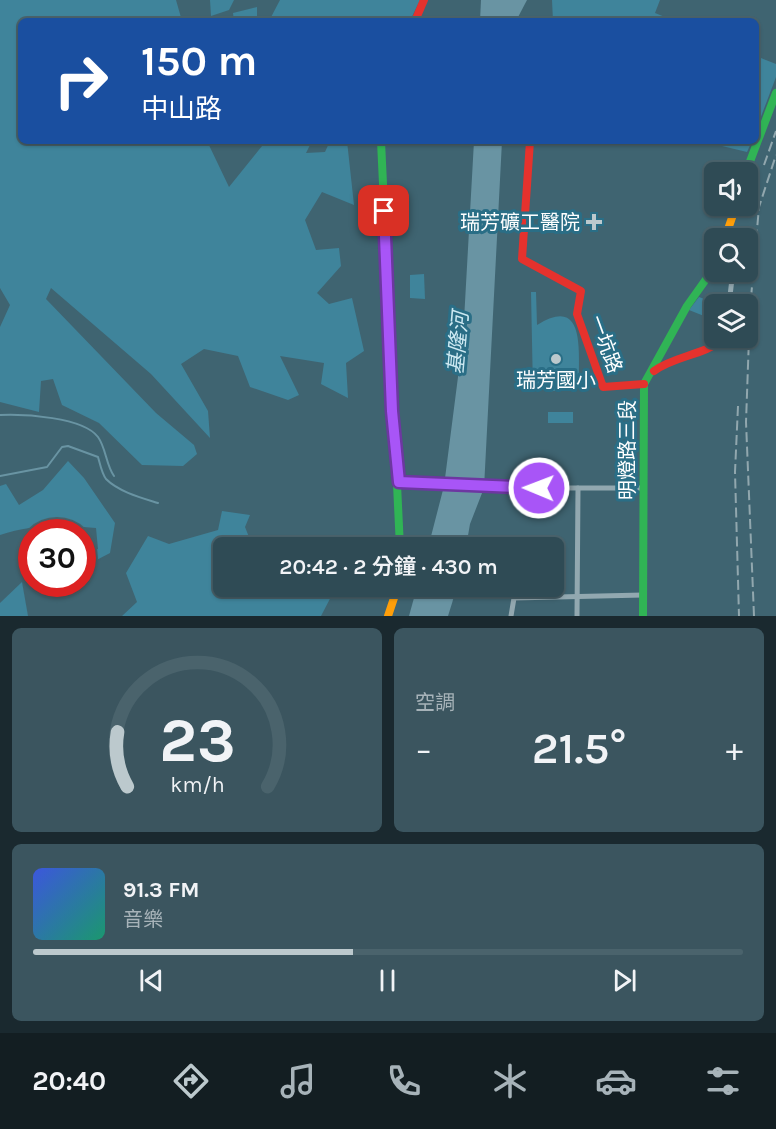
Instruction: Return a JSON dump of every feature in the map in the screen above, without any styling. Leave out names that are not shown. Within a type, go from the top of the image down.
[{"type":"street","points":[[416,18],[424,0]]},
{"type":"street","points":[[759,138],[776,93]]},
{"type":"street","points":[[381,144],[392,411],[399,482],[400,537]]},
{"type":"street","name":"一坑路","points":[[530,144],[522,259],[581,291],[578,314],[581,329],[603,387],[644,384],[661,365],[712,348]]},
{"type":"street","points":[[750,162],[757,144]]},
{"type":"street","name":"明燈路三段","points":[[643,616],[644,384],[687,306],[705,282]]},
{"type":"street","points":[[399,482],[511,488],[643,488]]},
{"type":"street","points":[[577,616],[578,488]]},
{"type":"street","points":[[511,616],[514,598],[644,595]]},
{"type":"street","points":[[388,616],[394,597]]},
{"type":"shaded area","points":[[0,0],[176,0],[181,18],[18,18],[18,144],[208,144],[229,187],[264,144],[310,144],[306,153],[325,152],[329,144],[347,144],[354,205],[322,192],[305,220],[316,250],[339,248],[341,266],[317,293],[329,304],[352,298],[364,351],[346,363],[348,398],[321,384],[324,363],[280,356],[299,395],[288,400],[250,387],[238,356],[204,349],[181,364],[208,411],[210,438],[151,374],[51,288],[46,299],[156,413],[194,445],[197,454],[183,466],[142,465],[99,423],[62,405],[53,379],[41,381],[39,412],[0,402],[0,327],[10,305],[0,288]]},
{"type":"shaded area","points":[[210,0],[234,0],[229,10],[211,16]]},
{"type":"shaded area","points":[[280,0],[420,0],[411,18],[271,18]]},
{"type":"shaded area","points":[[481,0],[527,0],[518,18],[480,18]]},
{"type":"shaded area","points":[[552,0],[660,0],[655,13],[668,18],[553,18]]},
{"type":"shaded area","points":[[257,7],[257,18],[234,18],[233,13]]},
{"type":"shaded area","points":[[759,57],[776,64],[776,77],[759,122]]},
{"type":"shaded area","points":[[474,144],[502,144],[484,488],[470,524],[468,537],[431,537],[444,486],[463,338]]},
{"type":"shaded area","points":[[714,144],[751,144],[747,152]]},
{"type":"shaded area","points":[[424,274],[425,299],[410,298],[410,275]]},
{"type":"shaded area","points":[[531,292],[536,292],[537,325],[563,316],[571,320],[575,328],[579,351],[579,376],[567,389],[547,392],[537,384],[537,390],[533,391]]},
{"type":"shaded area","points":[[699,297],[704,299],[704,316],[689,310]]},
{"type":"shaded area","points":[[548,412],[573,412],[573,423],[548,423]]},
{"type":"shaded area","points":[[68,461],[84,478],[115,523],[110,553],[96,560],[96,550],[98,549],[96,519],[18,519],[18,530],[0,535],[0,486],[6,484],[19,505],[43,490]]},
{"type":"shaded area","points":[[222,511],[250,515],[245,527],[249,537],[213,537],[213,597],[331,597],[321,616],[122,616],[137,602],[126,573],[148,536],[169,544],[218,530]]},
{"type":"shaded area","points":[[18,586],[18,597],[25,597],[28,616],[0,616],[0,603]]},
{"type":"shaded area","points":[[414,597],[454,597],[448,616],[409,616]]},
{"type":"pier","points":[[442,478],[487,480],[487,488],[485,492],[440,490]]},
{"type":"waterway","points":[[0,415],[52,418],[90,430],[101,441],[114,476]]},
{"type":"waterway","points":[[0,476],[47,467],[62,447],[68,446],[98,457],[106,479],[117,488],[158,503]]},
{"type":"railway","points":[[764,165],[776,131]]},
{"type":"railway","points":[[754,616],[746,422],[750,309],[759,207],[776,155]]},
{"type":"railway","points":[[738,406],[735,472],[739,616]]},
{"type":"traffic: fast","points":[[759,138],[776,93]]},
{"type":"traffic: fast","points":[[381,144],[399,537]]},
{"type":"traffic: fast","points":[[750,162],[757,144]]},
{"type":"traffic: fast","points":[[643,616],[644,384],[687,306],[704,282]]},
{"type":"traffic: slow","points":[[728,228],[733,216]]},
{"type":"traffic: slow","points":[[388,616],[394,597]]},
{"type":"traffic: jam","points":[[416,18],[424,0]]},
{"type":"traffic: jam","points":[[530,144],[522,259],[581,291],[577,314],[603,387],[644,384]]},
{"type":"traffic: jam","points":[[654,371],[708,348]]},
{"type":"place","name":"瑞芳礦工醫院","points":[[594,222]]},
{"type":"place","name":"瑞芳國小","points":[[556,359]]},
{"type":"route","points":[[384,211],[392,411],[399,482],[539,488]]},
{"type":"water label","name":"基隆河","points":[[458,343]]}]
